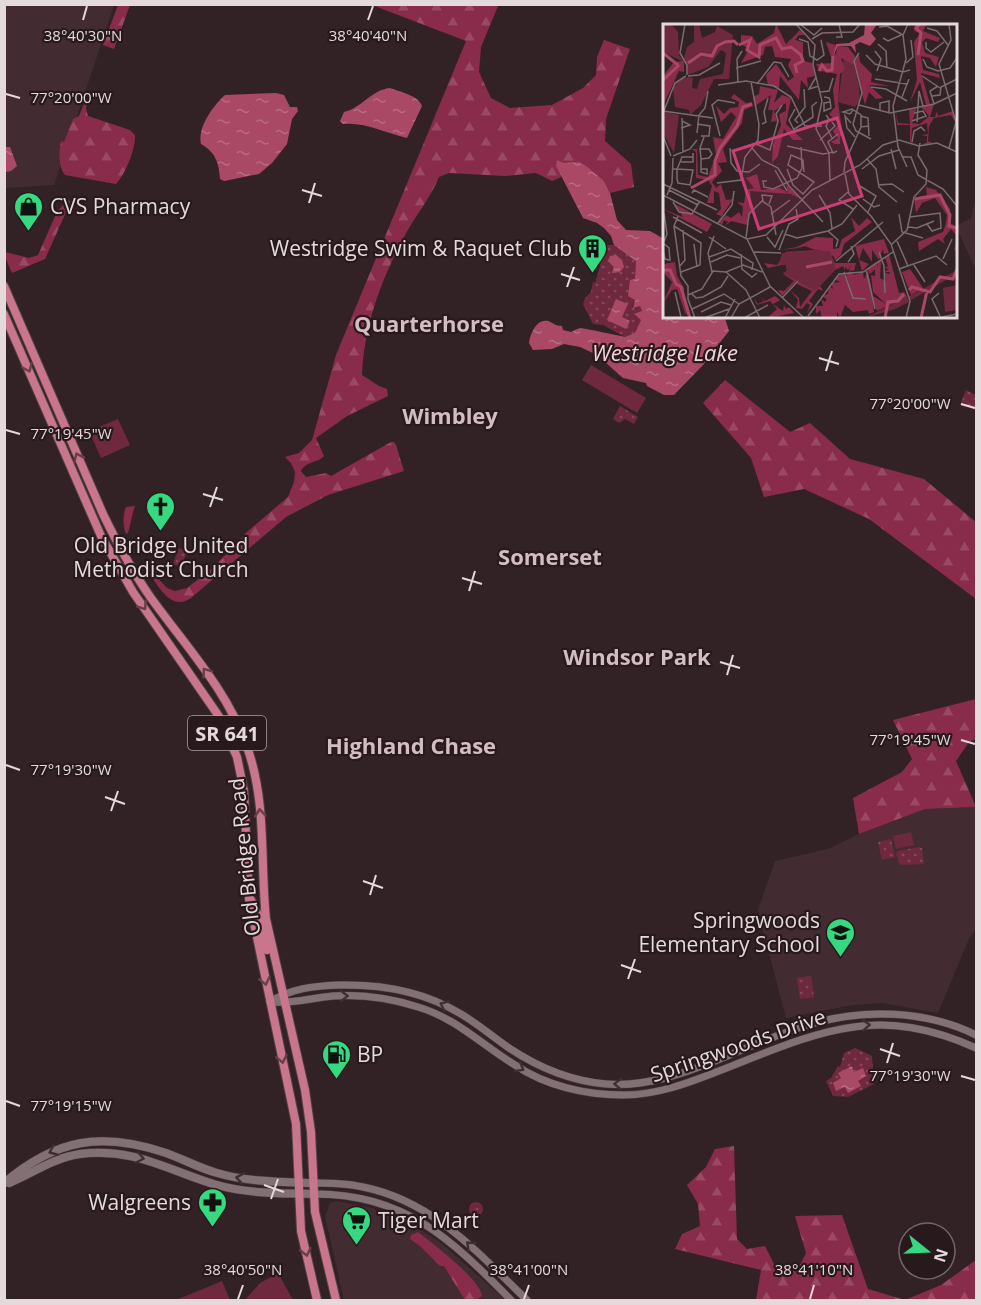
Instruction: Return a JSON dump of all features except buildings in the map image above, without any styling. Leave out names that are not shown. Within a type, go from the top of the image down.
[{"type":"main road","name":"Old Bridge Road","points":[[4,286],[120,550],[224,699],[245,741],[253,767],[260,808],[266,919],[281,995]]},
{"type":"main road","name":"Old Bridge Road","points":[[4,314],[84,500],[116,565],[218,715],[237,757],[244,791],[248,894],[252,924],[296,1124],[301,1231],[317,1300]]},
{"type":"main road","points":[[248,894],[259,917],[281,995],[286,1003],[305,1090],[311,1132],[313,1194],[317,1221],[336,1300]]},
{"type":"main road","points":[[4,1184],[29,1163],[52,1151],[74,1143],[95,1141],[146,1148],[233,1177],[268,1182],[312,1183]]},
{"type":"main road","points":[[4,1184],[64,1157],[105,1153],[148,1160],[197,1179],[240,1190],[313,1194]]},
{"type":"street","name":"Springwoods Drive","points":[[270,1002],[281,995],[323,986],[382,987],[407,992],[459,1012],[543,1068],[573,1078],[611,1084],[641,1083],[678,1075],[809,1024],[862,1014],[894,1014],[930,1019],[976,1035]]},
{"type":"street","name":"Springwoods Drive","points":[[270,1002],[286,1003],[354,996],[388,999],[412,1005],[436,1013],[457,1024],[528,1073],[571,1089],[602,1094],[640,1094],[674,1088],[821,1032],[852,1026],[891,1025],[924,1029],[943,1034],[976,1048]]},
{"type":"street","points":[[312,1183],[361,1186],[393,1195],[419,1207],[452,1229],[527,1300]]},
{"type":"street","points":[[313,1194],[347,1195],[367,1199],[414,1217],[446,1239],[511,1300]]},
{"type":"shaded area","points":[[5,5],[114,5],[54,185],[5,188]]},
{"type":"shaded area","points":[[976,197],[976,270],[957,228],[957,225],[971,218]]},
{"type":"shaded area","points":[[604,245],[616,245],[636,261],[635,300],[632,307],[640,306],[642,311],[635,316],[642,319],[635,334],[625,337],[603,325],[593,324],[583,304],[591,292],[600,266],[599,262],[594,260],[596,249]]},
{"type":"shaded area","points":[[591,365],[646,398],[637,413],[582,380]]},
{"type":"shaded area","points":[[966,390],[976,395],[976,410],[960,405]]},
{"type":"shaded area","points":[[620,406],[638,417],[634,424],[625,419],[619,423],[613,419]]},
{"type":"shaded area","points":[[118,419],[130,445],[101,458],[89,431]]},
{"type":"shaded area","points":[[179,548],[187,552],[181,567],[173,564]]},
{"type":"shaded area","points":[[976,807],[976,928],[968,941],[938,1013],[883,1003],[852,1005],[786,1018],[758,910],[775,861],[828,849],[859,834],[925,809]]},
{"type":"shaded area","points":[[911,832],[914,845],[896,849],[893,836]]},
{"type":"shaded area","points":[[891,839],[895,857],[882,860],[878,842]]},
{"type":"shaded area","points":[[922,848],[924,864],[902,865],[899,863],[896,853],[898,851]]},
{"type":"shaded area","points":[[811,976],[814,997],[800,999],[797,978]]},
{"type":"shaded area","points":[[855,1048],[872,1056],[874,1084],[848,1097],[833,1096],[826,1081],[831,1078],[838,1066],[840,1067],[844,1053]]},
{"type":"shaded area","points":[[337,1201],[371,1208],[402,1219],[421,1230],[441,1243],[505,1300],[344,1300],[325,1216],[330,1203]]},
{"type":"shaded area","points":[[476,1202],[481,1204],[483,1209],[481,1214],[476,1216],[471,1214],[469,1209],[471,1204]]},
{"type":"shaded area","points":[[278,1273],[293,1300],[245,1300],[260,1283]]},
{"type":"shaded area","points":[[222,1281],[230,1300],[176,1300]]},
{"type":"green space","points":[[495,4],[498,6],[481,47],[479,72],[491,98],[510,108],[552,105],[583,88],[596,75],[597,57],[604,40],[630,49],[606,119],[605,141],[631,164],[634,187],[610,193],[604,181],[557,160],[561,177],[552,181],[536,173],[505,176],[449,173],[439,177],[396,253],[381,287],[370,321],[362,375],[387,389],[388,396],[347,416],[316,438],[324,456],[306,465],[301,471],[306,477],[326,473],[331,476],[394,442],[404,471],[328,495],[286,517],[191,598],[177,602],[171,599],[160,589],[147,570],[149,569],[167,588],[175,591],[187,588],[213,568],[247,532],[288,497],[295,472],[285,457],[299,453],[312,440],[336,355],[466,41],[372,5]]},
{"type":"green space","points":[[118,5],[130,5],[114,49],[103,45]]},
{"type":"green space","points":[[88,94],[86,109],[88,116],[130,130],[135,135],[129,161],[116,184],[65,175],[61,168],[61,141],[64,142],[73,119],[79,116]]},
{"type":"green space","points":[[67,200],[71,201],[45,259],[12,273],[5,252],[29,258],[38,255],[57,212]]},
{"type":"green space","points":[[725,380],[790,432],[810,423],[850,459],[924,479],[976,522],[976,599],[869,519],[804,489],[764,497],[751,458],[703,403]]},
{"type":"green space","points":[[135,506],[127,534],[124,525],[125,510],[126,507]]},
{"type":"green space","points":[[976,699],[976,739],[969,742],[956,761],[976,807],[925,809],[859,834],[853,798],[902,772],[912,759],[893,720]]},
{"type":"green space","points":[[734,1146],[737,1239],[747,1249],[765,1246],[775,1266],[799,1267],[806,1253],[795,1216],[842,1215],[868,1289],[905,1300],[756,1300],[761,1270],[675,1249],[682,1234],[700,1226],[698,1204],[687,1185],[706,1167],[715,1149]]},
{"type":"green space","points":[[418,1232],[465,1271],[482,1296],[476,1300],[465,1300],[444,1266],[440,1266],[410,1239],[411,1235]]},
{"type":"green space","points":[[976,1260],[976,1300],[905,1300],[947,1281],[957,1281],[957,1274]]},
{"type":"water","points":[[390,88],[417,99],[422,106],[407,138],[368,126],[343,124],[340,121],[344,112],[356,107],[377,92]]},
{"type":"water","points":[[276,93],[284,95],[290,107],[297,107],[298,111],[292,119],[287,144],[272,163],[259,174],[224,181],[220,179],[219,167],[215,158],[210,150],[201,144],[200,137],[212,110],[225,95]]},
{"type":"water","points":[[4,147],[10,147],[17,166],[5,172]]},
{"type":"water","name":"Westridge Lake","points":[[557,160],[564,163],[579,162],[586,166],[604,181],[610,193],[617,220],[626,230],[650,231],[663,238],[663,318],[725,318],[729,331],[709,353],[704,364],[674,395],[664,395],[647,386],[646,383],[623,378],[597,355],[580,347],[564,344],[552,349],[533,350],[529,343],[534,328],[544,321],[562,326],[563,330],[571,332],[580,328],[625,337],[635,333],[641,320],[634,314],[642,311],[640,306],[633,308],[635,300],[628,296],[630,280],[635,279],[636,261],[614,245],[611,236],[604,228],[583,218],[556,166]]},
{"type":"water","points":[[616,255],[622,260],[624,267],[620,272],[612,273],[614,267],[608,261],[610,256]]},
{"type":"water","points":[[616,299],[628,304],[622,317],[630,321],[626,329],[607,320]]},
{"type":"water","points":[[852,1066],[854,1072],[863,1068],[866,1076],[858,1081],[861,1086],[848,1093],[845,1087],[836,1091],[833,1083],[841,1078],[838,1073]]},
{"type":"place","name":"CVS Pharmacy","points":[[29,232]]},
{"type":"place","name":"Westridge Swim & Raquet Club","points":[[593,274]]},
{"type":"place","name":"Old Bridge United Methodist Church","points":[[161,532]]},
{"type":"place","name":"Springwoods Elementary School","points":[[841,958]]},
{"type":"place","name":"BP","points":[[336,1080]]},
{"type":"place","name":"Walgreens","points":[[212,1228]]},
{"type":"place","name":"Tiger Mart","points":[[357,1246]]},
{"type":"district","name":"Quarterhorse","points":[[429,323]]},
{"type":"district","name":"Wimbley","points":[[450,415]]},
{"type":"district","name":"Somerset","points":[[550,556]]},
{"type":"district","name":"Windsor Park","points":[[637,656]]},
{"type":"district","name":"Highland Chase","points":[[411,745]]}]
